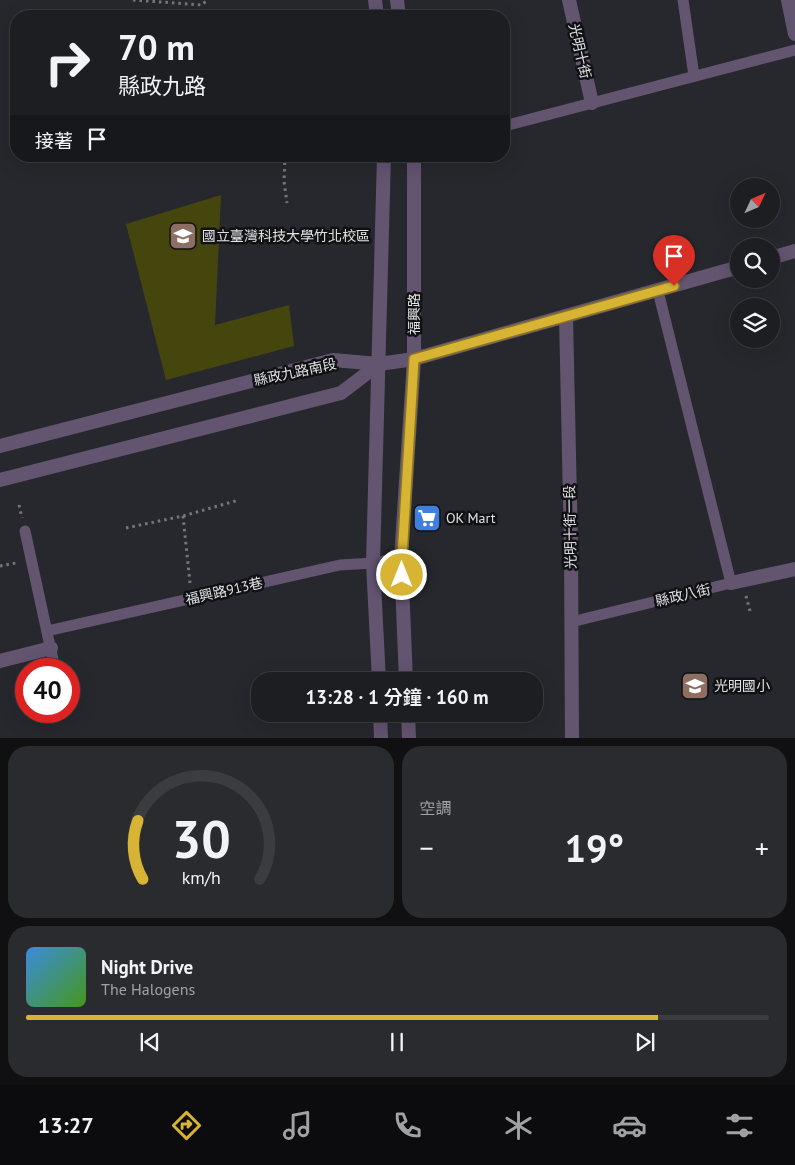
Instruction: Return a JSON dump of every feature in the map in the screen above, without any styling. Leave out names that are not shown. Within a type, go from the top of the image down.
[{"type":"street","name":"光明十街","points":[[569,0],[592,103]]},
{"type":"street","points":[[788,0],[795,34]]},
{"type":"street","points":[[379,672],[373,563],[385,162]]},
{"type":"street","name":"福興路","points":[[406,672],[402,558],[414,359],[414,162]]},
{"type":"street","points":[[780,255],[795,251]]},
{"type":"street","points":[[379,364],[414,359],[730,271]]},
{"type":"street","name":"光明十街一段","points":[[566,316],[571,547],[572,738]]},
{"type":"street","name":"縣政九路南段","points":[[0,446],[333,360],[379,364]]},
{"type":"street","name":"縣政九路南段","points":[[0,480],[341,393],[379,364]]},
{"type":"street","name":"縣政八街","points":[[731,584],[795,569]]},
{"type":"street","points":[[0,661],[51,648]]},
{"type":"street","points":[[380,722],[381,738]]},
{"type":"street","points":[[408,722],[409,738]]},
{"type":"lane","points":[[682,0],[694,76]]},
{"type":"lane","points":[[510,124],[795,50]]},
{"type":"lane","points":[[658,291],[731,584]]},
{"type":"lane","points":[[25,531],[53,658]]},
{"type":"lane","name":"福興路913巷","points":[[47,631],[340,565],[373,563],[402,558]]},
{"type":"lane","name":"縣政八街","points":[[570,622],[731,584]]},
{"type":"path","points":[[133,0],[202,5],[207,0]]},
{"type":"path","points":[[285,162],[284,181],[287,203]]},
{"type":"path","points":[[126,528],[183,516],[239,500]]},
{"type":"path","points":[[183,516],[192,598]]},
{"type":"shaded area","points":[[221,195],[215,325],[289,305],[294,346],[166,380],[126,224]]},
{"type":"place","name":"國立臺灣科技大學竹北校區","points":[[183,236]]},
{"type":"place","name":"OK Mart","points":[[427,518]]},
{"type":"place","name":"光明國小","points":[[695,686]]},
{"type":"route","points":[[402,575],[414,359],[674,286]]}]
